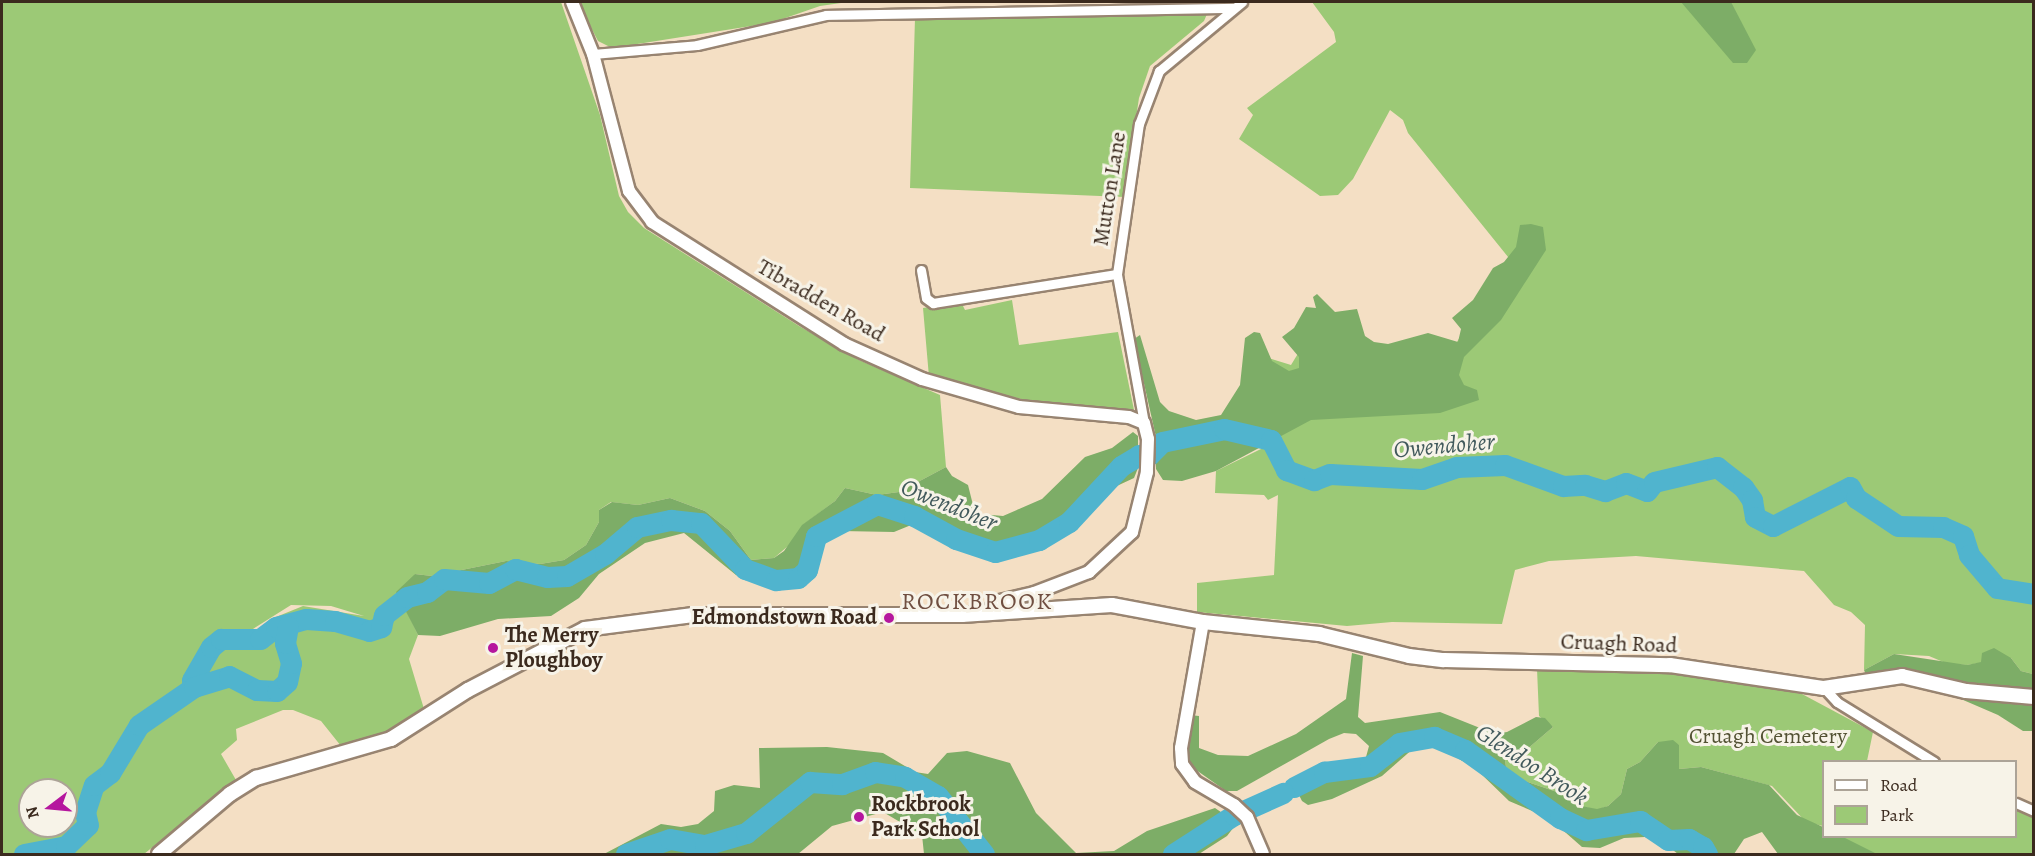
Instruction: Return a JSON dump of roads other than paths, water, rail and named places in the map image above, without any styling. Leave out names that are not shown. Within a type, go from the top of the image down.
[{"type":"main road","points":[[159,855],[230,794],[256,778],[391,740],[468,690],[585,629],[693,615],[988,613],[1112,605],[1203,622]]},
{"type":"main road","name":"Cruagh Road","points":[[1203,622],[1320,633],[1432,659],[1670,664],[1824,688],[1902,676],[1966,691],[2034,697]]},
{"type":"street","name":"Tibradden Road","points":[[572,2],[593,54],[629,191],[652,222],[844,344],[922,379],[1019,407],[1129,417],[1144,423]]},
{"type":"street","name":"Mutton Lane","points":[[1144,423],[1118,274],[1139,124],[1159,71],[1242,2]]},
{"type":"street","points":[[593,54],[697,45],[826,15],[1233,8]]},
{"type":"street","points":[[921,270],[926,298],[933,303],[1118,274]]},
{"type":"street","points":[[988,613],[995,602],[1034,593],[1089,572],[1109,556],[1132,532],[1147,471],[1148,439],[1144,423]]},
{"type":"street","points":[[1203,622],[1181,748],[1182,764],[1195,782],[1247,817],[1263,855]]},
{"type":"street","points":[[1824,688],[1837,702],[1931,760]]},
{"type":"street","points":[[2017,803],[2034,810]]},
{"type":"waterway","name":"Owendoher","points":[[194,687],[192,680],[211,647],[221,639],[260,639],[276,627],[306,619],[335,621],[369,631],[381,627],[384,615],[407,597],[427,592],[444,579],[489,583],[515,569],[547,577],[567,576],[605,554],[637,527],[671,520],[701,523],[745,569],[776,580],[798,578],[807,570],[816,536],[877,504],[914,516],[956,539],[995,552],[1039,540],[1069,522],[1121,466],[1139,455],[1149,455],[1162,442],[1224,429],[1271,440],[1286,470],[1314,480],[1330,474],[1422,479],[1456,467],[1505,465],[1563,486],[1585,485],[1605,491],[1626,483],[1647,491],[1654,482],[1717,467],[1743,487],[1752,500],[1755,517],[1773,526],[1850,487],[1856,498],[1898,526],[1943,527],[1963,536],[1969,555],[1997,588],[2034,594]]},
{"type":"waterway","name":"Owendoher","points":[[24,854],[66,846],[88,825],[85,812],[94,785],[110,773],[139,725],[194,687],[229,676],[257,690],[277,691],[287,682],[291,663],[285,643],[288,626]]},
{"type":"waterway","name":"Glendoo Brook","points":[[1294,787],[1324,772],[1370,766],[1399,743],[1434,737],[1465,750],[1560,818],[1586,830],[1640,821],[1668,840],[1689,839],[1703,847],[1707,854]]},
{"type":"waterway","name":"Glendoo Brook","points":[[626,854],[670,839],[705,845],[746,833],[810,782],[842,784],[875,772],[905,777],[938,796],[984,854]]},
{"type":"waterway","name":"Glendoo Brook","points":[[1173,854],[1234,815],[1283,793]]},
{"type":"place","name":"Edmondstown Road","points":[[889,618]]},
{"type":"place","name":"The Merry Ploughboy","points":[[493,648]]},
{"type":"place","name":"Rockbrook Park School","points":[[859,817]]},
{"type":"district","name":"ROCKBROOK","points":[[977,602]]},
{"type":"park label","name":"Cruagh Cemetery","points":[[1768,737]]}]
